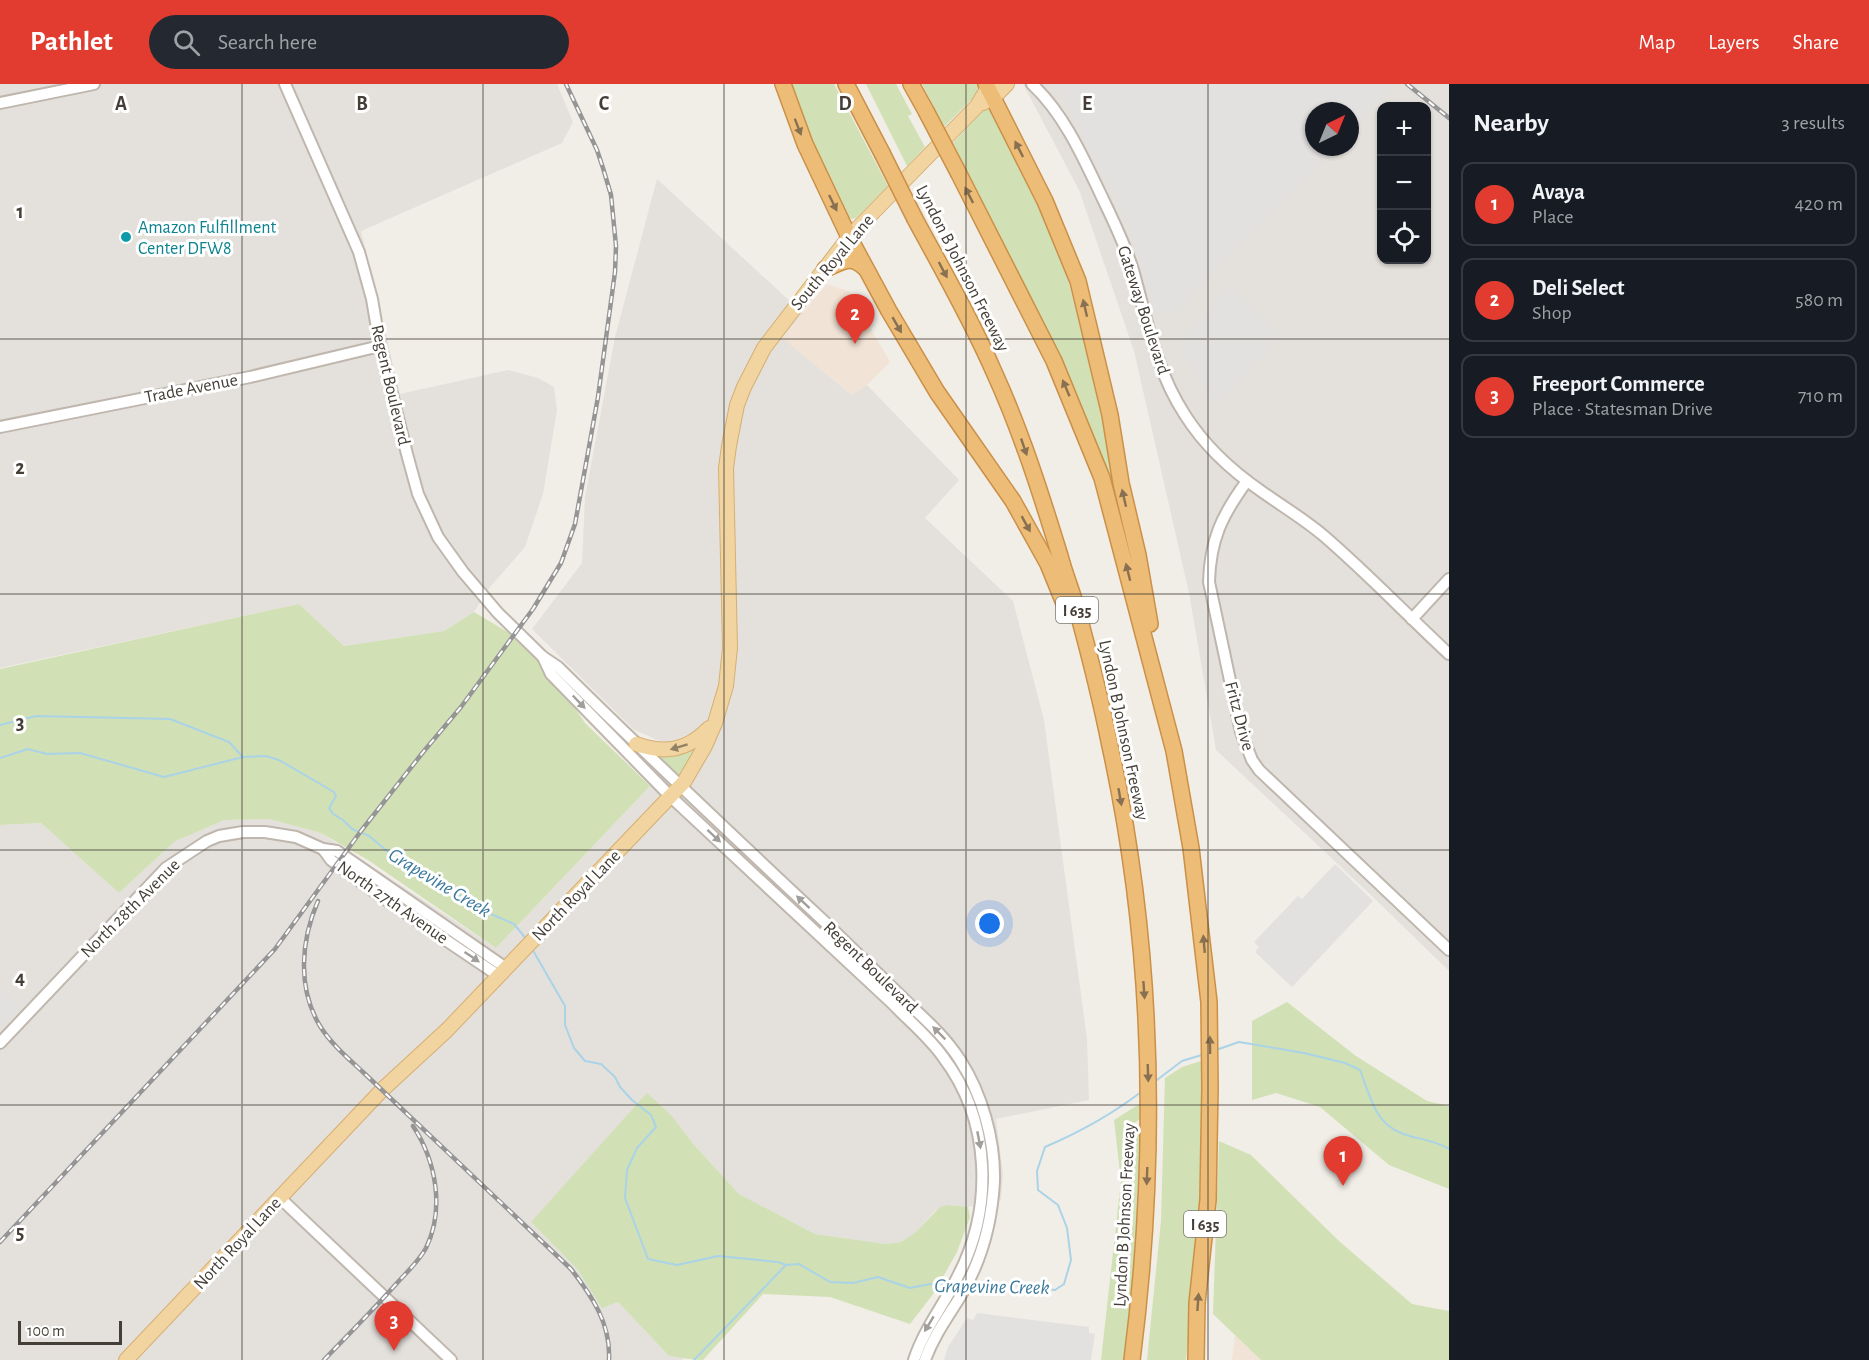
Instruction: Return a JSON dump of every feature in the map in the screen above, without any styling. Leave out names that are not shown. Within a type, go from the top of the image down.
[{"type":"highway","points":[[783,84],[805,144],[849,237],[915,357],[1013,501],[1048,564],[1072,624],[1111,747]]},
{"type":"highway","name":"Lyndon B Johnson Freeway","points":[[846,84],[968,318],[994,372],[1017,429],[1047,512],[1077,610],[1111,747],[1124,817],[1140,936],[1147,1029],[1150,1117],[1145,1227],[1132,1360]]},
{"type":"highway","name":"I 635","points":[[911,84],[1054,362],[1102,478],[1174,751],[1191,848],[1209,1002],[1208,1200],[1197,1303],[1196,1360]]},
{"type":"highway","points":[[989,88],[1045,201],[1078,281],[1110,415],[1121,483],[1138,555],[1174,751]]},
{"type":"highway","points":[[825,269],[845,260],[853,260],[859,262],[868,271]]},
{"type":"main road","name":"South Royal Lane","points":[[788,315],[849,237],[977,106],[989,88],[1008,84]]},
{"type":"main road","name":"North Royal Lane","points":[[126,1360],[382,1090],[447,1030],[676,792],[700,754],[715,723],[726,686],[730,654],[726,500],[729,446],[737,405],[764,348],[788,315]]},
{"type":"main road","points":[[636,744],[658,750],[678,749],[698,739],[715,723]]},
{"type":"street","points":[[0,104],[94,84]]},
{"type":"street","name":"Regent Boulevard","points":[[285,84],[359,252],[418,494],[438,537],[463,572],[498,613],[543,657],[558,667],[636,744],[676,792]]},
{"type":"street","name":"Gateway Boulevard","points":[[1032,84],[1052,107],[1067,130],[1110,214],[1133,269],[1153,345],[1168,385],[1185,416],[1204,441],[1247,481],[1323,535],[1449,654]]},
{"type":"street","name":"Trade Avenue","points":[[0,427],[248,377],[381,346]]},
{"type":"street","name":"Fritz Drive","points":[[1247,481],[1221,520],[1211,555],[1209,582],[1241,732],[1252,760],[1264,775],[1449,950]]},
{"type":"street","points":[[1412,619],[1449,579]]},
{"type":"street","name":"Regent Boulevard","points":[[543,657],[551,674],[676,792],[893,1004],[944,1057],[960,1084],[977,1128],[987,1203],[969,1280],[936,1335],[925,1360]]},
{"type":"street","name":"North 28th Avenue","points":[[0,1043],[162,872],[182,856],[219,836],[251,832],[297,837],[324,849]]},
{"type":"street","name":"North 27th Avenue","points":[[324,849],[337,851],[507,967]]},
{"type":"street","name":"North 27th Avenue","points":[[324,849],[331,860],[379,895],[507,967]]},
{"type":"street","points":[[379,895],[386,884]]},
{"type":"street","points":[[280,1198],[451,1360]]},
{"type":"street","name":"Regent Boulevard","points":[[914,1360],[925,1331],[980,1237]]},
{"type":"shaded area","points":[[0,84],[557,84],[573,122],[562,143],[361,231],[400,394],[508,370],[538,378],[554,387],[557,410],[543,494],[525,547],[490,587],[474,612],[444,631],[344,646],[299,604],[0,668]]},
{"type":"shaded area","points":[[1023,84],[1449,84],[1449,971],[1216,750],[1189,593],[1134,351],[1079,190]]},
{"type":"shaded area","points":[[1057,84],[1389,84],[1393,87],[1359,122],[1359,102],[1305,102],[1305,156],[1326,156],[1176,312],[1156,313],[1131,227]]},
{"type":"shaded area","points":[[657,179],[803,313],[782,338],[852,395],[867,385],[959,480],[925,518],[1013,601],[1044,720],[1087,1039],[1089,1100],[996,1119],[1003,1174],[1001,1200],[968,1207],[948,1205],[935,1211],[916,1232],[901,1242],[886,1244],[815,1234],[739,1194],[695,1146],[672,1116],[531,1222],[577,1269],[602,1307],[618,1302],[669,1356],[684,1357],[682,1360],[0,1360],[0,825],[41,823],[119,893],[174,842],[224,820],[269,819],[321,833],[496,948],[650,786],[693,734],[664,743],[633,729],[532,629],[582,563],[585,497],[615,337]]},
{"type":"shaded area","points":[[827,284],[850,292],[890,362],[867,385],[853,395],[781,338]]},
{"type":"shaded area","points":[[1230,287],[1281,336],[1214,406],[1185,356],[1181,339]]},
{"type":"shaded area","points":[[1335,864],[1373,901],[1292,987],[1255,952],[1259,947],[1254,942],[1298,896],[1302,899]]},
{"type":"shaded area","points":[[2,991],[19,1007],[0,1027],[0,994]]},
{"type":"shaded area","points":[[977,1313],[1089,1327],[1089,1333],[1095,1334],[1091,1360],[944,1360],[948,1347],[967,1318],[973,1320]]},
{"type":"shaded area","points":[[1235,1335],[1261,1360],[1232,1360]]},
{"type":"green space","points":[[786,84],[834,84],[888,186],[856,218],[852,219],[845,215],[811,149]]},
{"type":"green space","points":[[866,84],[896,84],[912,114],[908,116],[925,147],[907,166]]},
{"type":"green space","points":[[922,84],[978,84],[977,94],[944,127]]},
{"type":"green space","points":[[985,108],[990,110],[1056,240],[1094,381],[1119,504],[1068,375],[953,143]]},
{"type":"green space","points":[[299,604],[344,646],[444,631],[474,612],[534,648],[585,723],[650,786],[496,948],[368,860],[321,833],[269,819],[224,820],[174,842],[119,893],[41,823],[0,825],[0,669]]},
{"type":"green space","points":[[701,741],[679,778],[652,752]]},
{"type":"green space","points":[[1287,1002],[1356,1056],[1427,1101],[1449,1106],[1449,1189],[1389,1165],[1320,1107],[1276,1093],[1252,1100],[1252,1021]]},
{"type":"green space","points":[[1201,1061],[1202,1195],[1186,1360],[1147,1360],[1161,1221],[1165,1078],[1182,1067]]},
{"type":"green space","points":[[647,1093],[672,1116],[695,1146],[739,1194],[815,1234],[886,1244],[901,1242],[916,1232],[940,1207],[948,1205],[968,1207],[970,1217],[957,1252],[934,1293],[910,1324],[830,1297],[763,1294],[703,1360],[698,1360],[669,1356],[618,1302],[602,1308],[577,1269],[531,1222]]},
{"type":"green space","points":[[1144,1101],[1144,1116],[1132,1125],[1144,1127],[1137,1281],[1127,1360],[1101,1360],[1121,1181],[1114,1120]]},
{"type":"green space","points":[[1219,1141],[1251,1155],[1339,1241],[1412,1304],[1449,1311],[1449,1360],[1261,1360],[1213,1314]]},
{"type":"waterway","points":[[0,725],[36,716],[170,719],[229,742],[243,757]]},
{"type":"waterway","name":"Grapevine Creek","points":[[0,758],[28,749],[47,754],[80,753],[164,777],[243,757],[266,756],[279,760],[334,792],[336,796],[329,808],[352,829],[369,836],[398,860],[421,867],[441,885],[491,914],[514,924],[527,940]]},
{"type":"waterway","name":"Grapevine Creek","points":[[531,947],[565,1006],[565,1025],[574,1048],[585,1061],[601,1064],[615,1077],[620,1087],[632,1100],[651,1115],[656,1127],[637,1148],[627,1170],[625,1198],[648,1259],[677,1265],[718,1256],[778,1262],[786,1265],[799,1264],[830,1282],[853,1283],[878,1277],[910,1288],[930,1284],[951,1284]]},
{"type":"waterway","name":"Grapevine Creek","points":[[1216,1050],[1239,1042],[1304,1053],[1345,1063],[1360,1070],[1372,1103],[1383,1121],[1400,1133],[1449,1149]]},
{"type":"waterway","name":"Grapevine Creek","points":[[1153,1083],[1182,1061],[1205,1054]]},
{"type":"waterway","name":"Grapevine Creek","points":[[972,1283],[1005,1283],[1055,1290],[1064,1284],[1071,1260],[1067,1228],[1058,1205],[1038,1190],[1037,1171],[1045,1147],[1095,1122],[1141,1092]]},
{"type":"waterway","points":[[694,1360],[786,1265]]},
{"type":"railway","points":[[0,1242],[275,949],[361,831],[461,707],[533,609],[561,563],[575,524],[598,397],[615,272],[616,246],[611,195],[603,168],[566,84]]},
{"type":"railway","points":[[1407,84],[1449,118]]},
{"type":"railway","points":[[318,901],[308,932],[304,964],[308,996],[320,1026],[346,1057],[571,1269],[599,1311],[607,1334],[609,1360]]},
{"type":"railway","points":[[324,1360],[416,1262],[426,1248],[432,1233],[435,1217],[435,1186],[427,1154],[413,1126]]},
{"type":"place","name":"Amazon Fulfillment Center DFW8","points":[[126,237]]},
{"type":"place","name":"Deli Select","points":[[855,344]]},
{"type":"place","name":"Avaya","points":[[1343,1186]]},
{"type":"place","name":"Freeport Commerce","points":[[394,1351]]}]
